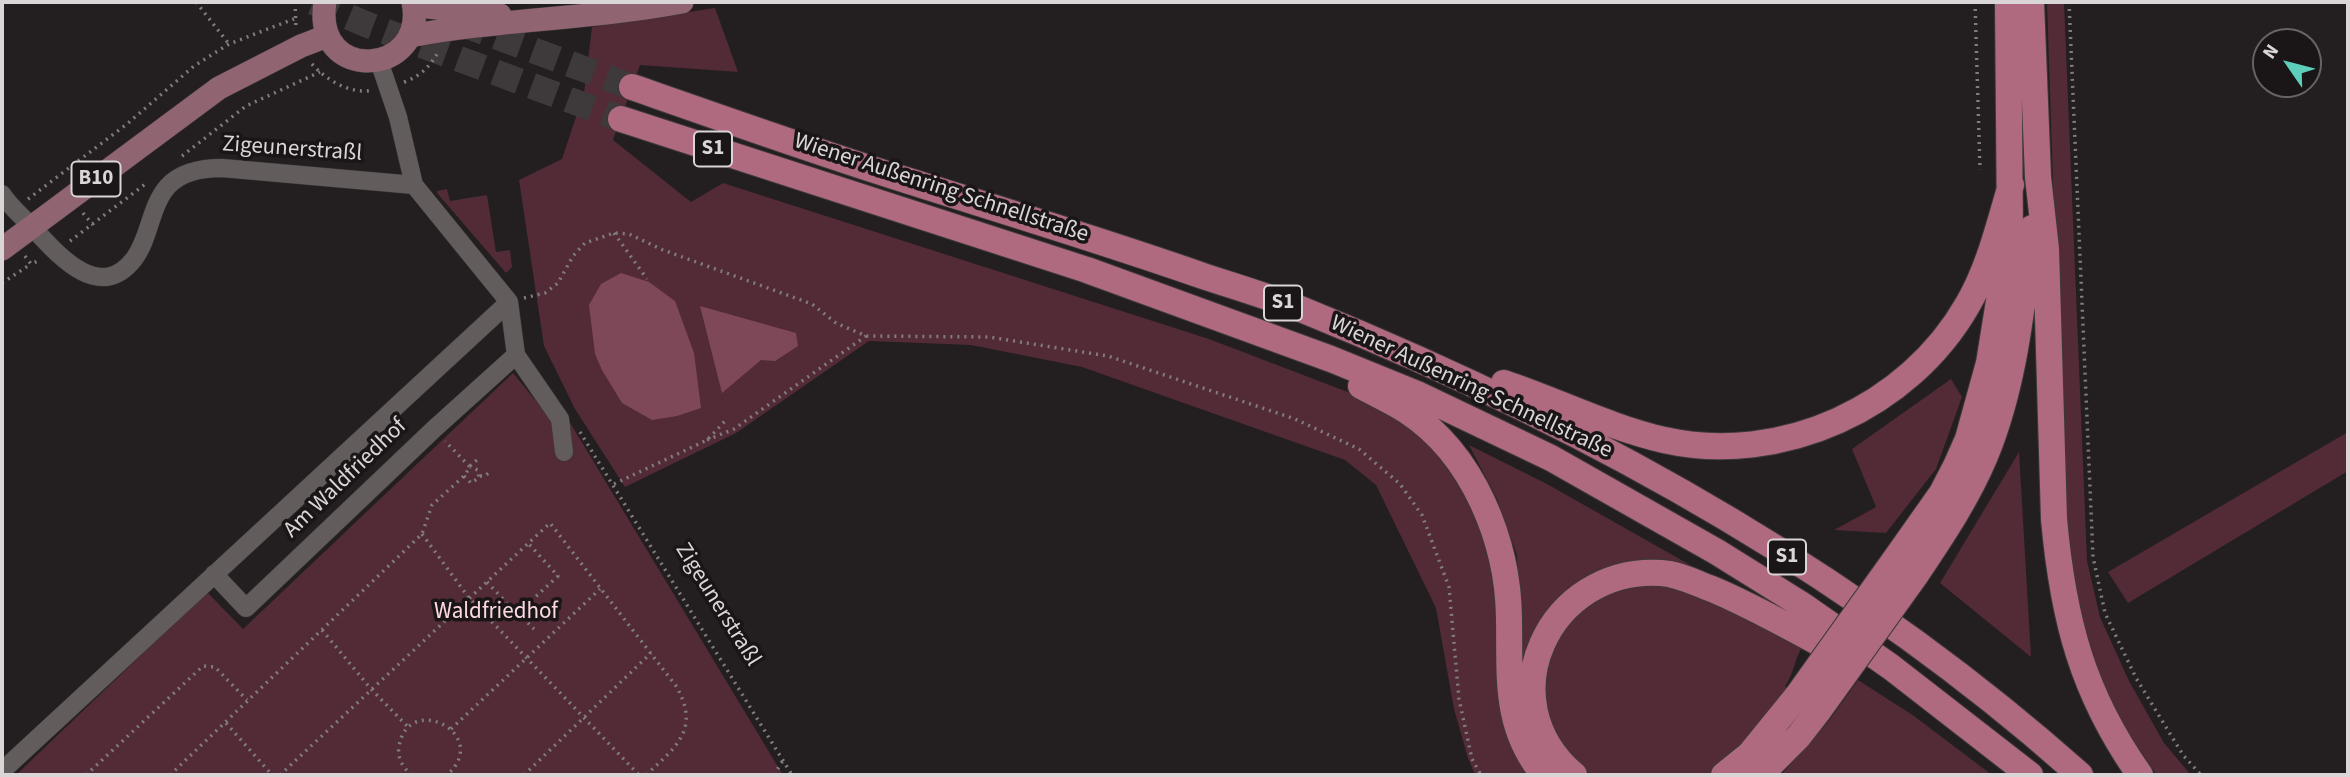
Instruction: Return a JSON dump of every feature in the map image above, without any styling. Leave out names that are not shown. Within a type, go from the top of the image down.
[{"type":"highway","points":[[1904,568],[1968,439],[1980,402],[2001,300],[2010,233],[2008,2]]},
{"type":"highway","points":[[2031,2],[2038,177],[2046,249],[2054,519],[2058,561],[2071,633],[2082,669],[2119,746],[2140,775]]},
{"type":"highway","name":"Wiener Außenring Schnellstraße","points":[[632,87],[903,179],[1095,239],[1301,310],[1465,382],[1591,442],[1705,505],[1816,575],[1940,661],[2080,775]]},
{"type":"highway","name":"Wiener Außenring Schnellstraße","points":[[621,119],[1087,270],[1331,359],[1418,394],[1550,458],[1633,503],[1791,599],[1891,667],[2030,775]]},
{"type":"highway","points":[[1760,775],[1791,745],[1809,703],[1904,568],[1971,487],[1997,425],[2008,385],[2021,316],[2038,177]]},
{"type":"highway","points":[[1465,382],[1505,383],[1634,432],[1693,445],[1749,444],[1803,434],[1829,425],[1859,411],[1906,379],[1951,330],[1980,282],[2011,185]]},
{"type":"highway","points":[[1331,359],[1359,385],[1409,412],[1429,429],[1452,454],[1481,499],[1497,538],[1506,581],[1514,719],[1531,758],[1544,775]]},
{"type":"highway","points":[[1574,775],[1559,760],[1540,727],[1532,687],[1534,666],[1540,645],[1562,613],[1574,600],[1609,579],[1647,573],[1665,573],[1685,578],[1759,611],[1849,659],[1891,667]]},
{"type":"highway","points":[[1724,775],[1809,703]]},
{"type":"main road","points":[[325,2],[322,18],[327,36],[336,48],[349,57],[363,61],[379,61],[397,52],[410,36],[414,26],[413,2],[428,7],[539,20]]},
{"type":"main road","points":[[410,36],[447,29],[682,2]]},
{"type":"main road","name":"B10","points":[[2,249],[219,88],[301,46],[327,36]]},
{"type":"street","points":[[379,61],[398,117],[414,185],[509,302],[516,355],[560,419],[564,452]]},
{"type":"street","name":"Zigeunerstraßl","points":[[2,194],[12,210],[32,226],[55,252],[92,276],[105,277],[122,270],[136,257],[158,203],[168,186],[184,174],[196,170],[222,168],[414,185]]},
{"type":"street","name":"Am Waldfriedhof","points":[[2,771],[509,302]]},
{"type":"street","name":"Am Waldfriedhof","points":[[214,574],[246,608],[516,355]]},
{"type":"path","points":[[196,2],[229,44]]},
{"type":"path","points":[[1975,2],[1980,170]]},
{"type":"path","points":[[2069,2],[2093,557],[2105,613],[2136,678],[2183,755],[2201,775]]},
{"type":"path","points":[[27,200],[127,124],[194,66],[229,44],[294,19]]},
{"type":"path","points":[[180,157],[246,106],[320,72]]},
{"type":"path","points":[[83,232],[159,174]]},
{"type":"path","points":[[509,302],[545,293],[558,283],[573,256],[585,243],[614,233],[629,234],[663,250],[812,304],[836,323],[866,336],[989,337],[1108,356],[1295,419],[1359,449],[1400,484],[1422,515],[1449,587],[1459,699],[1472,759],[1481,775]]},
{"type":"path","points":[[614,233],[647,279]]},
{"type":"path","points":[[2,283],[31,264]]},
{"type":"path","points":[[614,484],[734,429],[866,336]]},
{"type":"path","points":[[707,440],[727,419]]},
{"type":"path","points":[[434,429],[470,467],[476,468],[480,475]]},
{"type":"path","points":[[174,774],[247,700],[422,534],[432,505],[464,476],[479,458]]},
{"type":"path","name":"Zigeunerstraßl","points":[[599,461],[792,775]]},
{"type":"path","points":[[480,475],[485,476],[491,471]]},
{"type":"path","points":[[464,476],[471,483],[476,482],[480,475]]},
{"type":"path","points":[[280,775],[550,523],[682,697],[687,716],[685,732],[674,750],[646,775]]},
{"type":"path","points":[[422,534],[469,598],[639,775]]},
{"type":"path","points":[[518,612],[558,576],[528,543]]},
{"type":"path","points":[[486,582],[534,629]]},
{"type":"path","points":[[451,729],[600,589]]},
{"type":"path","points":[[321,629],[409,728]]},
{"type":"path","points":[[524,775],[651,653]]},
{"type":"path","points":[[86,775],[203,666],[215,667],[247,700]]},
{"type":"path","points":[[408,774],[401,762],[401,738],[409,728],[430,720],[441,722],[456,735],[460,751],[450,774]]},
{"type":"path","points":[[226,723],[272,775]]},
{"type":"path","points":[[774,775],[783,760]]},
{"type":"green space","points":[[2047,2],[2064,2],[2087,561],[2100,617],[2129,681],[2164,743],[2191,775],[2157,775],[2123,726],[2095,673],[2074,591],[2065,541]]},
{"type":"green space","points":[[715,8],[738,72],[640,65],[613,140],[691,202],[723,183],[1209,339],[1353,394],[1414,426],[1474,500],[1499,598],[1505,725],[1515,754],[1529,775],[1475,775],[1454,709],[1436,608],[1376,485],[1345,460],[1082,367],[971,345],[869,341],[736,433],[625,487],[575,409],[544,346],[519,180],[562,159],[584,93],[592,27]]},
{"type":"green space","points":[[447,189],[450,201],[487,195],[496,252],[510,250],[512,267],[506,273],[437,193]]},
{"type":"green space","name":"Waldfriedhof","points":[[513,373],[554,423],[566,416],[783,775],[16,775],[207,592],[243,629]]},
{"type":"green space","points":[[1951,379],[1962,397],[1936,469],[1886,533],[1834,530],[1876,507],[1852,449]]},
{"type":"green space","points":[[2348,432],[2348,471],[2128,603],[2108,572]]},
{"type":"green space","points":[[1469,445],[1547,484],[1692,566],[1631,564],[1588,578],[1524,675],[1519,675],[1517,555],[1497,499]]},
{"type":"green space","points":[[2019,452],[2031,657],[1940,583]]},
{"type":"green space","points":[[1654,582],[1698,594],[1802,647],[1785,686],[1791,691],[1736,756],[1707,775],[1592,775],[1577,766],[1553,742],[1543,704],[1544,672],[1551,646],[1574,613],[1619,587]]},
{"type":"green space","points":[[1858,680],[1914,716],[1992,775],[1781,775],[1831,718]]},
{"type":"shaded area","points":[[621,273],[649,282],[675,301],[694,353],[701,408],[652,420],[622,403],[602,370],[595,354],[589,305],[601,284]]},
{"type":"shaded area","points":[[700,306],[796,333],[798,346],[775,361],[761,360],[722,393]]},
{"type":"tunnel","points":[[313,2],[621,119]]},
{"type":"tunnel","points":[[460,23],[632,87]]}]
